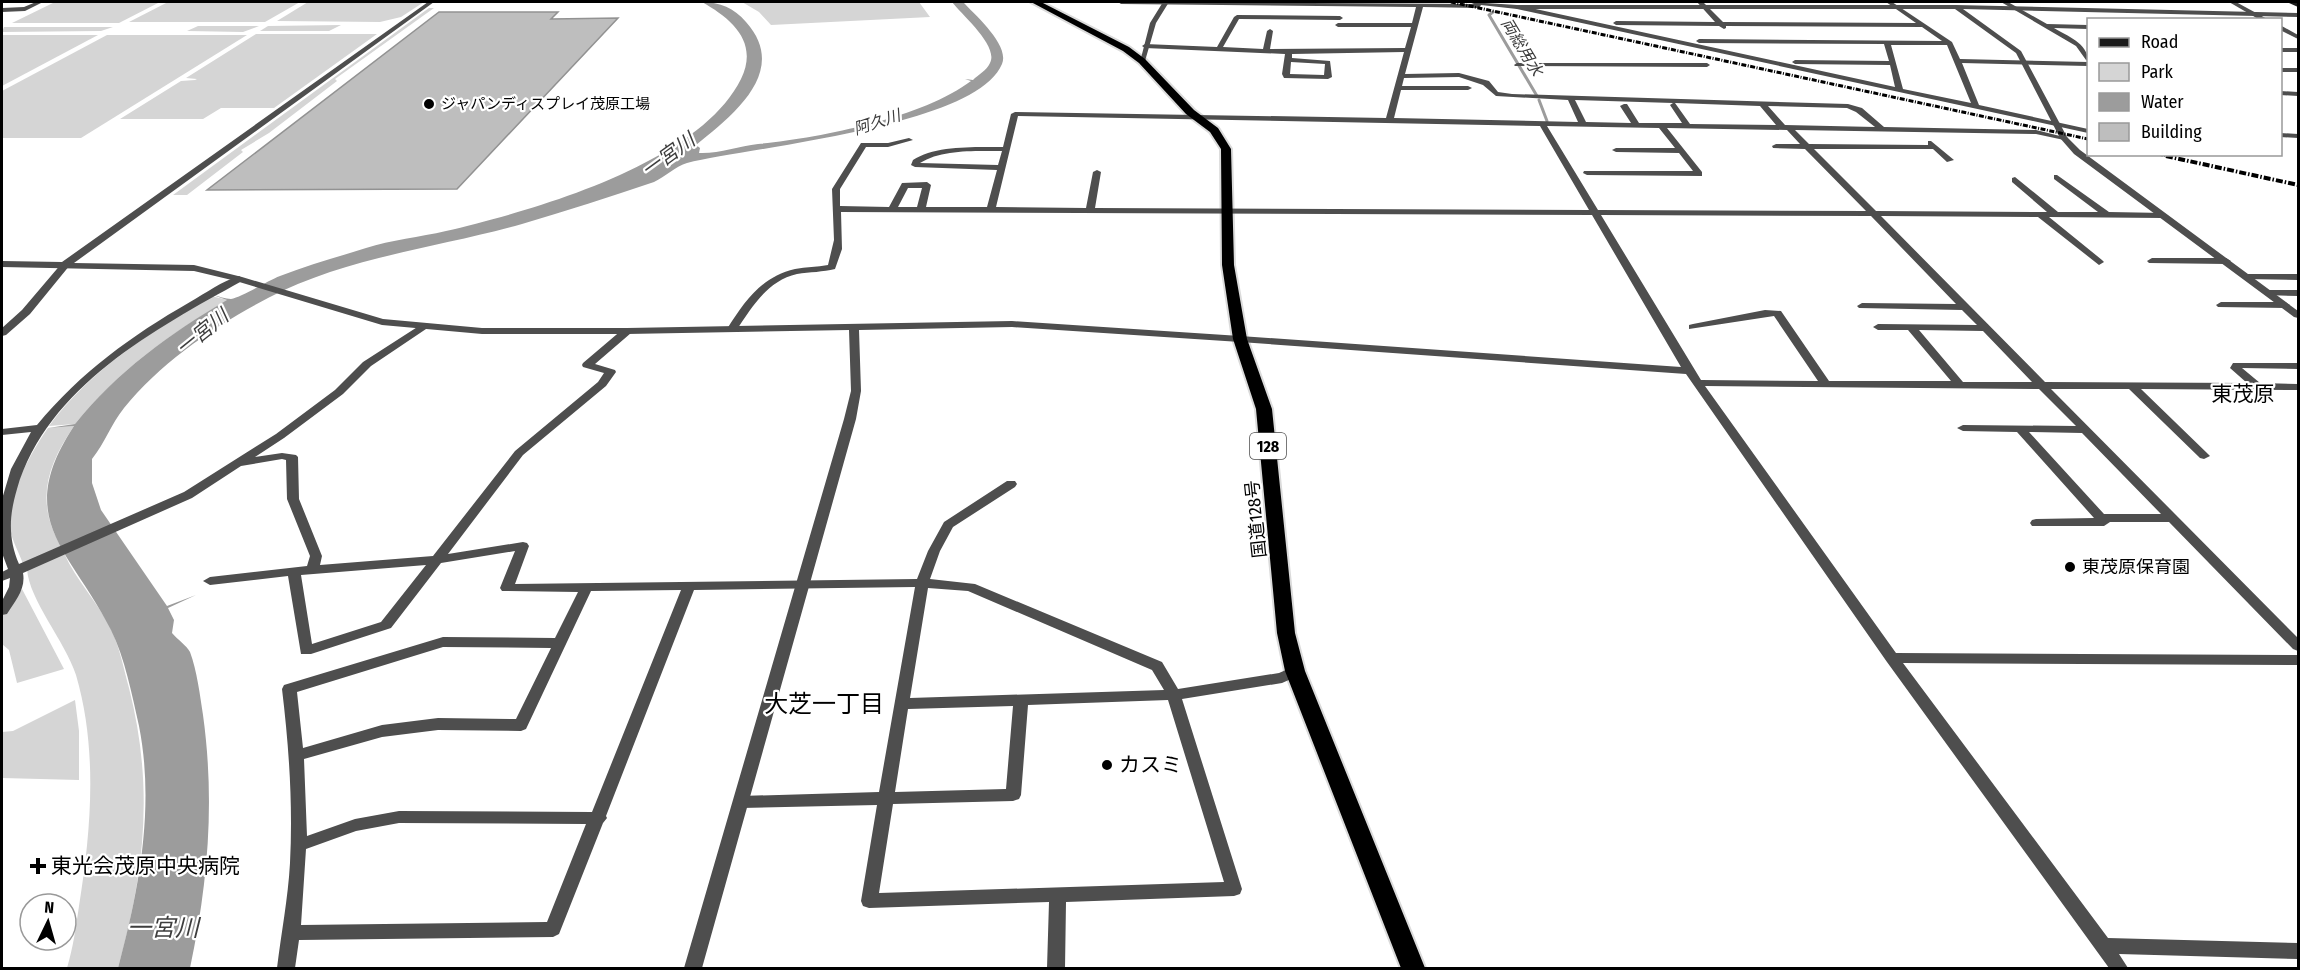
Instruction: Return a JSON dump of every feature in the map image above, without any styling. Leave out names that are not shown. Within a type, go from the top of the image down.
[{"type":"highway","name":"国道128号","points":[[1035,2],[1126,49],[1144,53],[1198,118],[1214,130],[1226,149],[1229,211],[1228,265],[1240,339],[1264,409],[1286,633],[1295,671],[1413,969]]},
{"type":"main road","points":[[2291,2],[2298,5]]},
{"type":"street","points":[[2,10],[25,9],[40,2]]},
{"type":"street","points":[[2,333],[26,312],[65,265],[431,2]]},
{"type":"street","points":[[1120,2],[1491,6],[1516,4],[1896,6],[2298,15]]},
{"type":"street","points":[[1165,2],[1156,17],[1144,53],[1219,49],[1266,51],[1328,62],[1328,77],[1287,76],[1289,56]]},
{"type":"street","points":[[1472,2],[1491,6]]},
{"type":"street","points":[[1889,2],[1950,43],[1976,107]]},
{"type":"street","points":[[1947,2],[2014,46],[2026,63],[2064,138],[2077,152],[2298,315]]},
{"type":"street","points":[[2004,2],[2078,45],[2087,58]]},
{"type":"street","points":[[2232,2],[2262,18]]},
{"type":"street","points":[[1336,43],[1345,4]]},
{"type":"street","points":[[1516,4],[1592,23],[2087,131]]},
{"type":"street","points":[[1702,4],[1738,42]]},
{"type":"street","points":[[1390,119],[1420,5]]},
{"type":"street","points":[[1219,49],[1237,17],[1417,22]]},
{"type":"street","points":[[1592,23],[1924,25]]},
{"type":"street","points":[[2048,26],[2087,27]]},
{"type":"street","points":[[2282,30],[2298,37]]},
{"type":"street","points":[[1266,51],[1270,31]]},
{"type":"street","points":[[1674,41],[1950,43]]},
{"type":"street","points":[[1887,42],[1900,91]]},
{"type":"street","points":[[1289,56],[1336,43],[1409,50]]},
{"type":"street","points":[[2078,45],[2087,45]]},
{"type":"street","points":[[2282,50],[2298,50]]},
{"type":"street","points":[[1956,61],[2087,64]]},
{"type":"street","points":[[1770,62],[1893,63]]},
{"type":"street","points":[[1520,65],[1707,64]]},
{"type":"street","points":[[2282,70],[2298,70]]},
{"type":"street","points":[[1402,76],[1459,75],[1486,83],[1496,94],[1848,106],[1859,110],[1880,132],[1887,147]]},
{"type":"street","points":[[1399,88],[1468,88]]},
{"type":"street","points":[[2282,93],[2298,94]]},
{"type":"street","points":[[1570,98],[1583,123]]},
{"type":"street","points":[[1762,103],[1876,214],[2298,646]]},
{"type":"street","points":[[1674,105],[1687,125]]},
{"type":"street","points":[[1624,106],[1636,124]]},
{"type":"street","points":[[991,208],[1015,114],[1870,128],[1880,132],[1925,138],[1950,160]]},
{"type":"street","points":[[1542,123],[1689,371],[1892,658],[2119,969]]},
{"type":"street","points":[[1587,173],[1699,174],[1662,125]]},
{"type":"street","points":[[1880,132],[2036,132],[2064,138]]},
{"type":"street","points":[[2282,135],[2298,136]]},
{"type":"street","points":[[852,144],[888,145],[909,140]]},
{"type":"street","points":[[732,329],[753,296],[765,284],[795,272],[832,267],[839,237],[835,192],[864,145]]},
{"type":"street","points":[[1776,146],[1936,147]]},
{"type":"street","points":[[1001,168],[915,165],[917,160],[923,157],[960,149],[1006,148]]},
{"type":"street","points":[[1616,150],[1682,151]]},
{"type":"street","points":[[1090,210],[1097,172]]},
{"type":"street","points":[[2057,177],[2108,215]]},
{"type":"street","points":[[2014,180],[2055,214]]},
{"type":"street","points":[[892,209],[905,185],[927,185],[921,208]]},
{"type":"street","points":[[838,209],[2162,215]]},
{"type":"street","points":[[2040,214],[2099,262]]},
{"type":"street","points":[[2152,261],[2226,261]]},
{"type":"street","points":[[2,264],[194,268],[240,279],[382,322],[422,327],[524,332],[1012,324],[1689,371]]},
{"type":"street","points":[[2247,277],[2298,277]]},
{"type":"street","points":[[21,569],[8,552],[2,526],[18,465],[42,428],[87,379],[126,346],[176,313],[240,279]]},
{"type":"street","points":[[2268,293],[2298,293]]},
{"type":"street","points":[[2221,305],[2286,305]]},
{"type":"street","points":[[1862,306],[1967,307]]},
{"type":"street","points":[[1693,327],[1765,313],[1778,314],[1826,384]]},
{"type":"street","points":[[2,577],[188,495],[314,411],[339,392],[367,364],[422,327]]},
{"type":"street","points":[[693,969],[804,586],[856,391],[854,327]]},
{"type":"street","points":[[1878,327],[1987,328]]},
{"type":"street","points":[[1911,328],[1961,386]]},
{"type":"street","points":[[294,571],[306,651],[386,625],[519,453],[602,384],[611,372],[587,365],[627,331]]},
{"type":"street","points":[[2256,386],[2235,368],[2237,365],[2298,366]]},
{"type":"street","points":[[1698,383],[2298,387]]},
{"type":"street","points":[[2133,387],[2204,456]]},
{"type":"street","points":[[2,432],[42,428]]},
{"type":"street","points":[[1963,428],[2087,430]]},
{"type":"street","points":[[2020,429],[2104,522],[2099,524],[2036,523]]},
{"type":"street","points":[[237,464],[282,456],[292,457],[293,499],[316,556],[313,569]]},
{"type":"street","points":[[210,581],[313,569],[434,560],[523,546],[507,588],[922,583],[970,586],[1157,666],[1174,695],[1234,889],[869,901],[904,704],[922,583],[933,551],[948,525],[1011,484]]},
{"type":"street","points":[[2100,518],[2172,518]]},
{"type":"street","points":[[2,611],[17,586],[21,569]]},
{"type":"street","points":[[299,755],[382,731],[438,724],[521,724],[586,586]]},
{"type":"street","points":[[292,933],[553,929],[599,818],[689,586]]},
{"type":"street","points":[[286,969],[292,933],[299,845],[299,755],[289,689],[443,642],[560,644]]},
{"type":"street","points":[[1892,658],[2298,660]]},
{"type":"street","points":[[904,704],[1174,695],[1282,678],[1295,671]]},
{"type":"street","points":[[741,802],[1013,795],[1021,700]]},
{"type":"street","points":[[299,845],[355,825],[399,817],[599,818]]},
{"type":"street","points":[[1056,969],[1058,896]]},
{"type":"street","points":[[2102,946],[2298,951]]},
{"type":"green space","points":[[55,2],[160,2],[119,23],[12,23]]},
{"type":"green space","points":[[168,2],[300,2],[265,22],[129,22]]},
{"type":"green space","points":[[308,2],[424,2],[401,17],[380,22],[277,21]]},
{"type":"green space","points":[[742,2],[919,2],[930,17],[771,25],[759,12]]},
{"type":"green space","points":[[429,8],[434,8],[335,79],[337,81],[269,133],[241,150],[243,152],[187,195],[173,195]]},
{"type":"green space","points":[[341,25],[329,31],[260,31],[268,26]]},
{"type":"green space","points":[[198,26],[259,26],[243,32],[187,31]]},
{"type":"green space","points":[[4,27],[113,27],[101,31],[2,32]]},
{"type":"green space","points":[[256,34],[377,34],[274,108],[221,108],[203,119],[120,119],[181,81],[197,79],[186,78]]},
{"type":"green space","points":[[2,35],[98,35],[2,86]]},
{"type":"green space","points":[[107,35],[247,35],[81,138],[2,138],[2,91]]},
{"type":"green space","points":[[211,296],[228,300],[185,326],[127,370],[75,424],[49,426],[103,369],[166,323]]},
{"type":"green space","points":[[74,426],[57,456],[47,486],[49,516],[62,548],[23,564],[9,524],[9,513],[16,487],[28,460],[48,428]]},
{"type":"green space","points":[[64,553],[107,621],[120,652],[129,688],[142,760],[143,829],[135,898],[118,968],[67,968],[71,952],[78,952],[78,910],[89,820],[90,761],[83,703],[76,675],[64,648],[40,607],[29,581],[27,569]]},
{"type":"green space","points":[[22,589],[64,669],[17,683],[9,650],[2,644],[2,616]]},
{"type":"green space","points":[[75,700],[79,731],[79,780],[2,778],[2,732],[13,731]]},
{"type":"water","name":"一宮川","points":[[702,2],[715,3],[737,13],[758,40],[762,58],[759,75],[751,91],[726,120],[696,145],[700,148],[699,153],[810,137],[869,124],[926,106],[950,94],[971,81],[965,79],[973,80],[985,70],[990,63],[991,56],[985,40],[952,2],[963,2],[983,22],[1001,48],[1002,64],[984,86],[951,104],[908,119],[858,131],[687,163],[654,182],[572,209],[522,224],[360,263],[298,284],[248,309],[209,333],[172,360],[139,391],[119,414],[92,459],[92,483],[101,510],[167,606],[196,595],[168,608],[174,620],[172,633],[190,652],[203,715],[209,779],[208,842],[201,905],[190,968],[118,968],[138,879],[142,848],[145,818],[144,756],[131,689],[116,641],[95,602],[65,555],[54,533],[48,511],[48,486],[56,458],[74,426],[48,428],[75,424],[109,387],[145,355],[185,326],[227,300],[213,295],[231,299],[280,276],[366,248],[482,222],[566,197],[652,159],[689,136],[720,109],[741,79],[746,66],[747,54],[740,33],[723,16]]},
{"type":"building","name":"ジャパンディスプレイ茂原工場","points":[[439,12],[558,12],[551,19],[618,18],[457,189],[207,190]]},
{"type":"waterway","name":"両総用水","points":[[1493,12],[1489,15],[1537,96]]},
{"type":"waterway","name":"両総用水","points":[[1539,100],[1547,121]]},
{"type":"railway","points":[[1451,2],[2087,139]]},
{"type":"railway","points":[[2166,156],[2298,185]]},
{"type":"railway","points":[[2168,156],[2173,157]]},
{"type":"place","name":"ジャパンディスプレイ茂原工場","points":[[429,104]]},
{"type":"place","name":"東茂原保育園","points":[[2070,567]]},
{"type":"place","name":"カスミ","points":[[1107,765]]},
{"type":"place","name":"東光会茂原中央病院","points":[[38,866]]},
{"type":"district","name":"東茂原","points":[[2243,394]]},
{"type":"district","name":"大芝一丁目","points":[[824,704]]},
{"type":"water label","name":"阿久川","points":[[877,122]]}]
